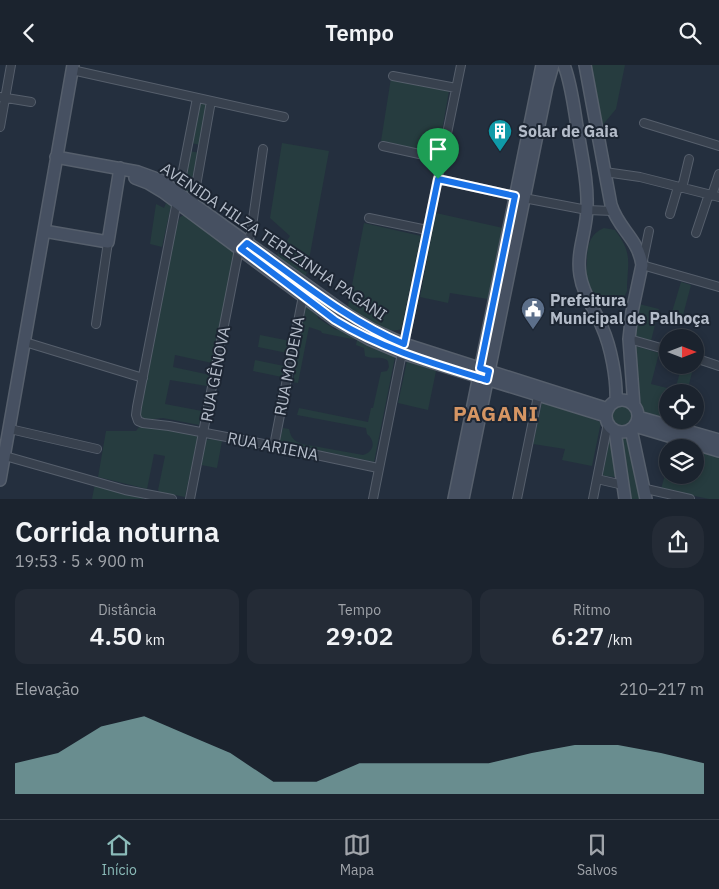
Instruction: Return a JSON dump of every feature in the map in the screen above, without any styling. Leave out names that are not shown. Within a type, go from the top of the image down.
[{"type":"main road","points":[[520,197],[542,65]]},
{"type":"main road","points":[[454,499],[483,374],[520,197],[553,65]]},
{"type":"main road","points":[[564,65],[570,85],[586,179],[587,210],[579,253],[579,270],[585,294],[599,319],[607,339],[611,361],[610,416],[624,485],[625,499]]},
{"type":"main road","points":[[585,65],[613,211],[619,223],[634,242],[642,265],[632,312],[629,339],[635,419],[646,494]]},
{"type":"main road","points":[[0,480],[73,67]]},
{"type":"main road","name":"AVENIDA HILZA TEREZINHA PAGANI","points":[[56,157],[119,172],[153,176],[160,179],[178,198],[320,302],[403,348],[610,416]]},
{"type":"main road","points":[[44,231],[108,242],[119,172]]},
{"type":"main road","name":"AVENIDA HILZA TEREZINHA PAGANI","points":[[178,198],[193,203],[244,246]]},
{"type":"main road","points":[[463,499],[483,374]]},
{"type":"main road","name":"AVENIDA HILZA TEREZINHA PAGANI","points":[[483,374],[538,396],[610,416]]},
{"type":"main road","points":[[610,416],[628,401],[635,419],[719,451]]},
{"type":"main road","points":[[610,416],[623,432],[635,419]]},
{"type":"main road","points":[[635,419],[719,440]]},
{"type":"street","points":[[0,127],[3,98],[11,65]]},
{"type":"street","points":[[372,499],[461,65]]},
{"type":"street","points":[[73,67],[284,117]]},
{"type":"street","points":[[393,76],[456,88]]},
{"type":"street","points":[[3,98],[31,102]]},
{"type":"street","points":[[25,342],[143,378],[198,98]]},
{"type":"street","points":[[193,203],[212,101]]},
{"type":"street","points":[[644,123],[719,146]]},
{"type":"street","points":[[383,146],[442,159]]},
{"type":"street","points":[[188,147],[203,150]]},
{"type":"street","name":"RUA GÊNOVA","points":[[190,499],[238,254],[251,233],[263,149]]},
{"type":"street","points":[[670,214],[689,159]]},
{"type":"street","points":[[605,172],[640,177],[713,195]]},
{"type":"street","points":[[696,233],[713,195],[719,174]]},
{"type":"street","points":[[438,179],[587,210],[613,211]]},
{"type":"street","points":[[369,218],[427,230]]},
{"type":"street","points":[[649,231],[642,265],[719,287]]},
{"type":"street","points":[[96,324],[108,242]]},
{"type":"street","name":"RUA MODENA","points":[[274,446],[306,291]]},
{"type":"street","points":[[629,339],[659,347]]},
{"type":"street","points":[[704,361],[719,365]]},
{"type":"street","name":"RUA ARIENA","points":[[143,378],[136,415],[138,421],[143,423],[164,425],[274,446],[378,468]]},
{"type":"street","points":[[517,499],[538,396]]},
{"type":"street","points":[[593,499],[610,416]]},
{"type":"street","points":[[10,429],[97,449]]},
{"type":"street","points":[[5,456],[125,489],[172,499]]},
{"type":"street","points":[[597,479],[624,485]]},
{"type":"street","points":[[646,494],[690,499]]},
{"type":"green space","points":[[589,65],[625,65],[616,109],[601,127]]},
{"type":"green space","points":[[391,78],[449,91],[438,153],[381,141]]},
{"type":"green space","points":[[198,102],[209,103],[201,145],[191,143]]},
{"type":"green space","points":[[282,143],[329,151],[306,276],[276,257],[290,236],[270,218]]},
{"type":"green space","points":[[189,151],[200,153],[192,195],[183,189]]},
{"type":"green space","points":[[166,203],[171,206],[162,247],[150,244],[156,204],[164,208]]},
{"type":"green space","points":[[436,213],[503,228],[488,299],[450,293],[448,303],[420,297]]},
{"type":"green space","points":[[188,215],[235,252],[212,363],[175,355],[173,367],[210,375],[207,386],[170,380],[165,404],[202,411],[199,425],[163,418],[145,420],[140,412],[176,228],[180,217]]},
{"type":"green space","points":[[364,223],[421,236],[401,329],[394,331],[380,328],[347,311]]},
{"type":"green space","points":[[604,228],[615,230],[625,246],[628,259],[627,291],[624,297],[614,302],[603,299],[594,293],[588,284],[586,272],[590,241],[595,234]]},
{"type":"green space","points":[[681,282],[691,285],[683,315],[672,312]]},
{"type":"green space","points":[[639,304],[659,309],[651,341],[632,336]]},
{"type":"green space","points":[[306,305],[317,314],[318,318],[336,330],[339,329],[395,357],[374,462],[279,442],[283,428],[289,429],[293,439],[302,444],[363,455],[367,454],[373,443],[367,434],[366,428],[297,415],[299,408],[368,422],[381,372],[387,371],[389,367],[386,359],[365,356],[364,348],[356,345],[357,340],[322,333],[309,327],[298,383],[293,382]]},
{"type":"green space","points":[[260,335],[290,341],[287,353],[258,347]]},
{"type":"green space","points":[[633,345],[659,353],[651,384],[659,386],[659,418],[642,413]]},
{"type":"green space","points":[[255,360],[284,366],[282,377],[253,371]]},
{"type":"green space","points":[[407,361],[436,371],[428,410],[398,403]]},
{"type":"green space","points":[[679,374],[692,374],[689,384],[677,384]]},
{"type":"green space","points":[[542,402],[601,422],[592,466],[562,460],[565,449],[533,444]]},
{"type":"green space","points":[[622,405],[629,408],[632,415],[629,422],[622,425],[615,422],[612,415],[615,408]]},
{"type":"green space","points":[[139,427],[160,427],[198,436],[185,497],[158,490],[165,456],[154,454],[147,489],[98,477],[106,431],[136,431]]},
{"type":"green space","points":[[610,436],[618,475],[615,477],[604,476],[603,474]]},
{"type":"green space","points":[[628,436],[642,499],[629,499],[621,437]]},
{"type":"green space","points":[[206,440],[222,441],[217,468],[201,465]]},
{"type":"green space","points":[[704,451],[719,455],[719,499],[709,499],[661,489],[662,484],[704,484]]},
{"type":"green space","points":[[95,484],[143,498],[143,499],[92,499]]},
{"type":"place","name":"Solar de Gaia","points":[[500,152]]},
{"type":"place","name":"Prefeitura Municipal de Palhoça","points":[[533,330]]},
{"type":"district","name":"PAGANI","points":[[496,413]]},
{"type":"route","points":[[438,179],[515,196],[480,368],[489,371],[487,380],[385,347],[352,330],[335,320],[241,249],[247,243],[348,315],[373,330],[404,344],[438,179]]}]
